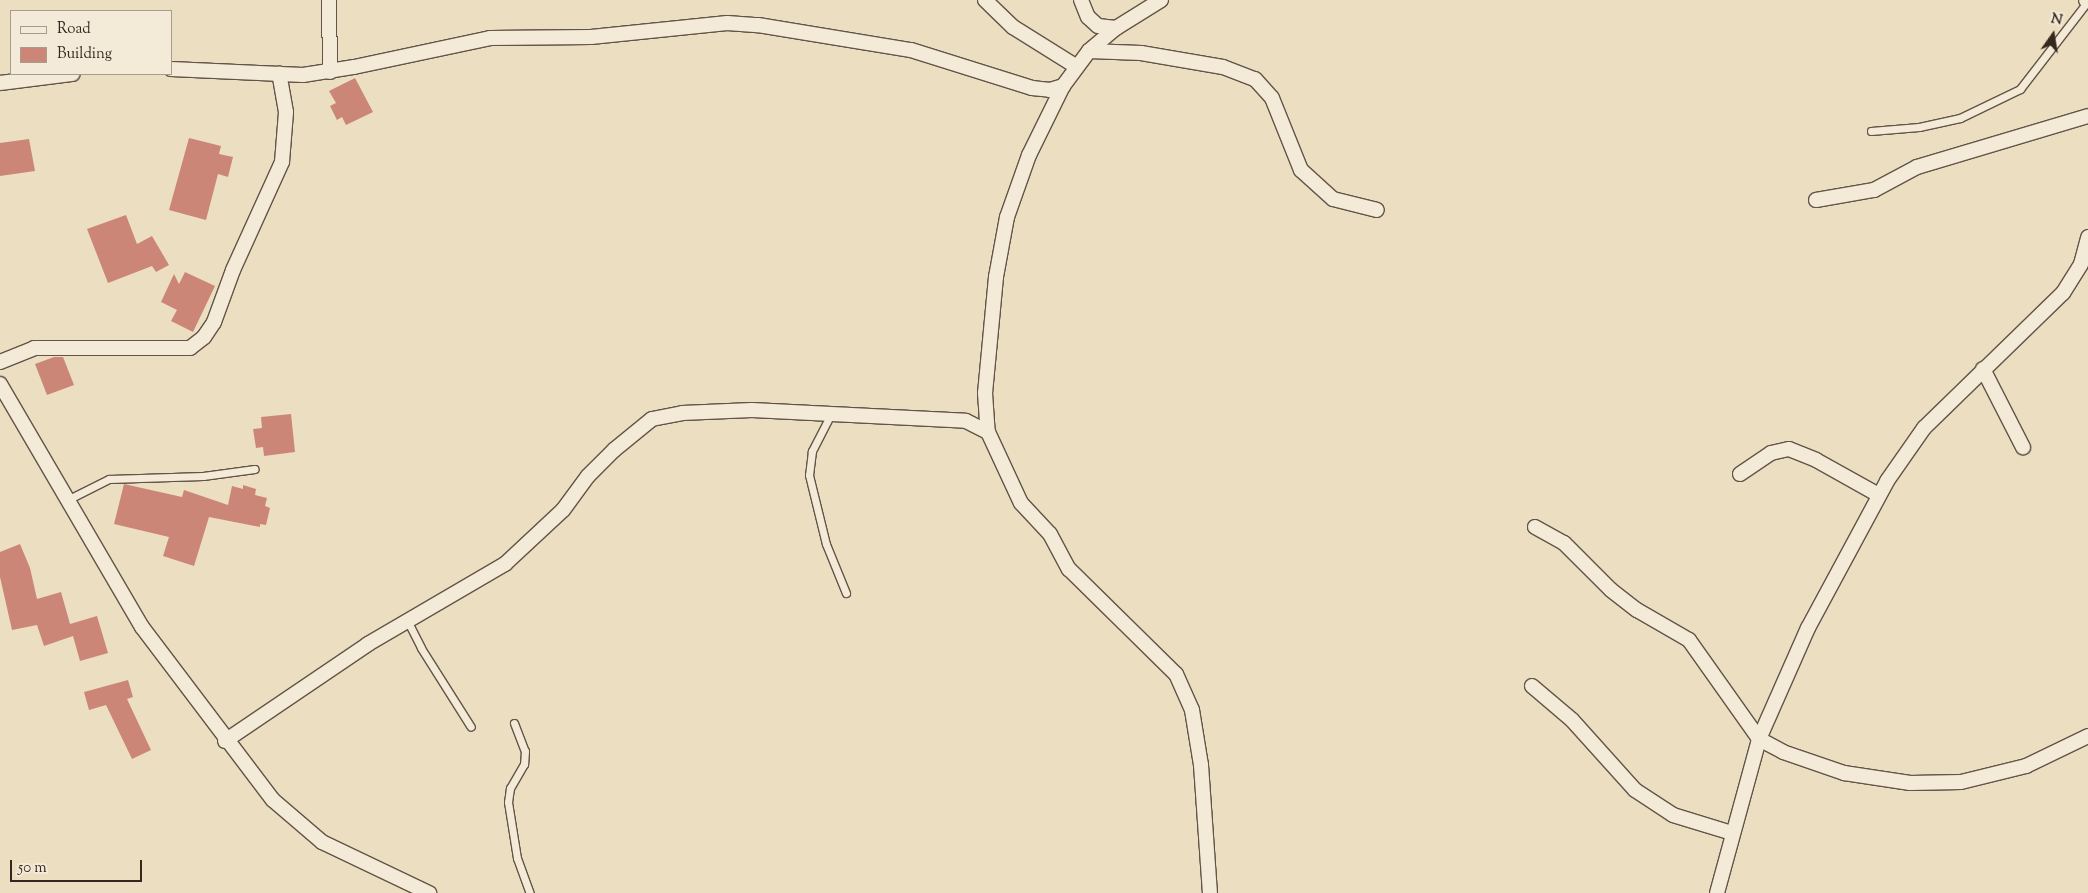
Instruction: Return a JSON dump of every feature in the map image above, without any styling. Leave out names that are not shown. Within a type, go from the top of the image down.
[{"type":"street","points":[[329,0],[330,72]]},
{"type":"street","points":[[985,0],[1013,27],[1077,67]]},
{"type":"street","points":[[1081,0],[1088,17],[1098,26],[1116,28]]},
{"type":"street","points":[[1161,0],[1116,28],[1089,51],[1063,86],[1029,155],[1006,217],[996,277],[985,393],[988,432],[1021,503],[1050,534],[1069,569],[1176,674],[1192,710],[1201,765],[1210,893]]},
{"type":"street","points":[[172,69],[279,74],[330,72],[490,38],[591,37],[727,23],[758,25],[911,50],[1032,88],[1050,90],[1063,86]]},
{"type":"street","points":[[1089,51],[1141,52],[1223,67],[1255,79],[1272,98],[1294,155],[1306,175],[1333,198],[1377,210]]},
{"type":"street","points":[[0,362],[34,348],[190,348],[204,336],[214,322],[233,270],[282,162],[286,112],[279,74]]},
{"type":"street","points":[[0,83],[64,75]]},
{"type":"street","points":[[1816,200],[1874,190],[1916,167],[2088,116]]},
{"type":"street","points":[[1717,893],[1759,740],[1808,628],[1879,495],[1924,428],[2063,292],[2084,266],[2088,237]]},
{"type":"street","points":[[1983,369],[2023,447]]},
{"type":"street","points":[[0,384],[66,500],[142,627],[225,741],[273,800],[322,842],[429,893]]},
{"type":"street","points":[[225,741],[407,620],[505,564],[563,510],[588,476],[614,450],[652,419],[682,413],[752,410],[966,421],[988,432]]},
{"type":"street","points":[[1740,474],[1771,452],[1788,449],[1816,460],[1879,495]]},
{"type":"street","points":[[1535,527],[1564,543],[1611,590],[1637,610],[1689,640],[1759,740],[1844,773],[1910,782],[1961,782],[2026,766],[2088,736]]},
{"type":"street","points":[[1532,686],[1572,720],[1635,790],[1673,815],[1732,833]]},
{"type":"lane","points":[[1871,131],[1919,127],[1960,118],[2020,89],[2088,1]]},
{"type":"lane","points":[[831,414],[812,450],[809,475],[826,544],[846,593]]},
{"type":"lane","points":[[66,500],[109,479],[203,476],[255,469]]},
{"type":"lane","points":[[407,620],[420,648],[471,727]]},
{"type":"lane","points":[[514,723],[526,752],[524,764],[510,788],[508,802],[517,858],[530,893]]},
{"type":"building","points":[[355,78],[373,112],[346,125],[342,117],[337,120],[330,106],[336,103],[329,91]]},
{"type":"building","points":[[189,138],[221,146],[219,154],[233,157],[228,177],[218,174],[206,220],[169,210]]},
{"type":"building","points":[[29,139],[35,171],[0,176],[0,143]]},
{"type":"building","points":[[126,215],[137,244],[152,236],[169,265],[156,272],[152,266],[108,283],[87,229]]},
{"type":"building","points":[[185,272],[215,286],[193,332],[171,321],[177,310],[161,302],[174,274],[179,284]]},
{"type":"building","points":[[54,357],[63,357],[74,385],[47,395],[35,364]]},
{"type":"building","points":[[291,414],[295,452],[264,456],[263,447],[256,448],[253,429],[262,428],[261,417]]},
{"type":"building","points":[[124,484],[182,497],[184,490],[228,505],[232,486],[243,489],[243,485],[256,489],[255,495],[267,498],[265,506],[270,508],[266,525],[260,524],[260,527],[209,517],[194,566],[163,556],[169,537],[114,524]]},
{"type":"building","points":[[20,544],[30,568],[37,599],[61,592],[70,624],[97,616],[108,653],[80,661],[73,636],[44,646],[37,625],[12,630],[0,577],[0,552]]},
{"type":"building","points":[[128,680],[133,697],[127,699],[151,750],[132,759],[106,705],[89,710],[84,692]]}]
